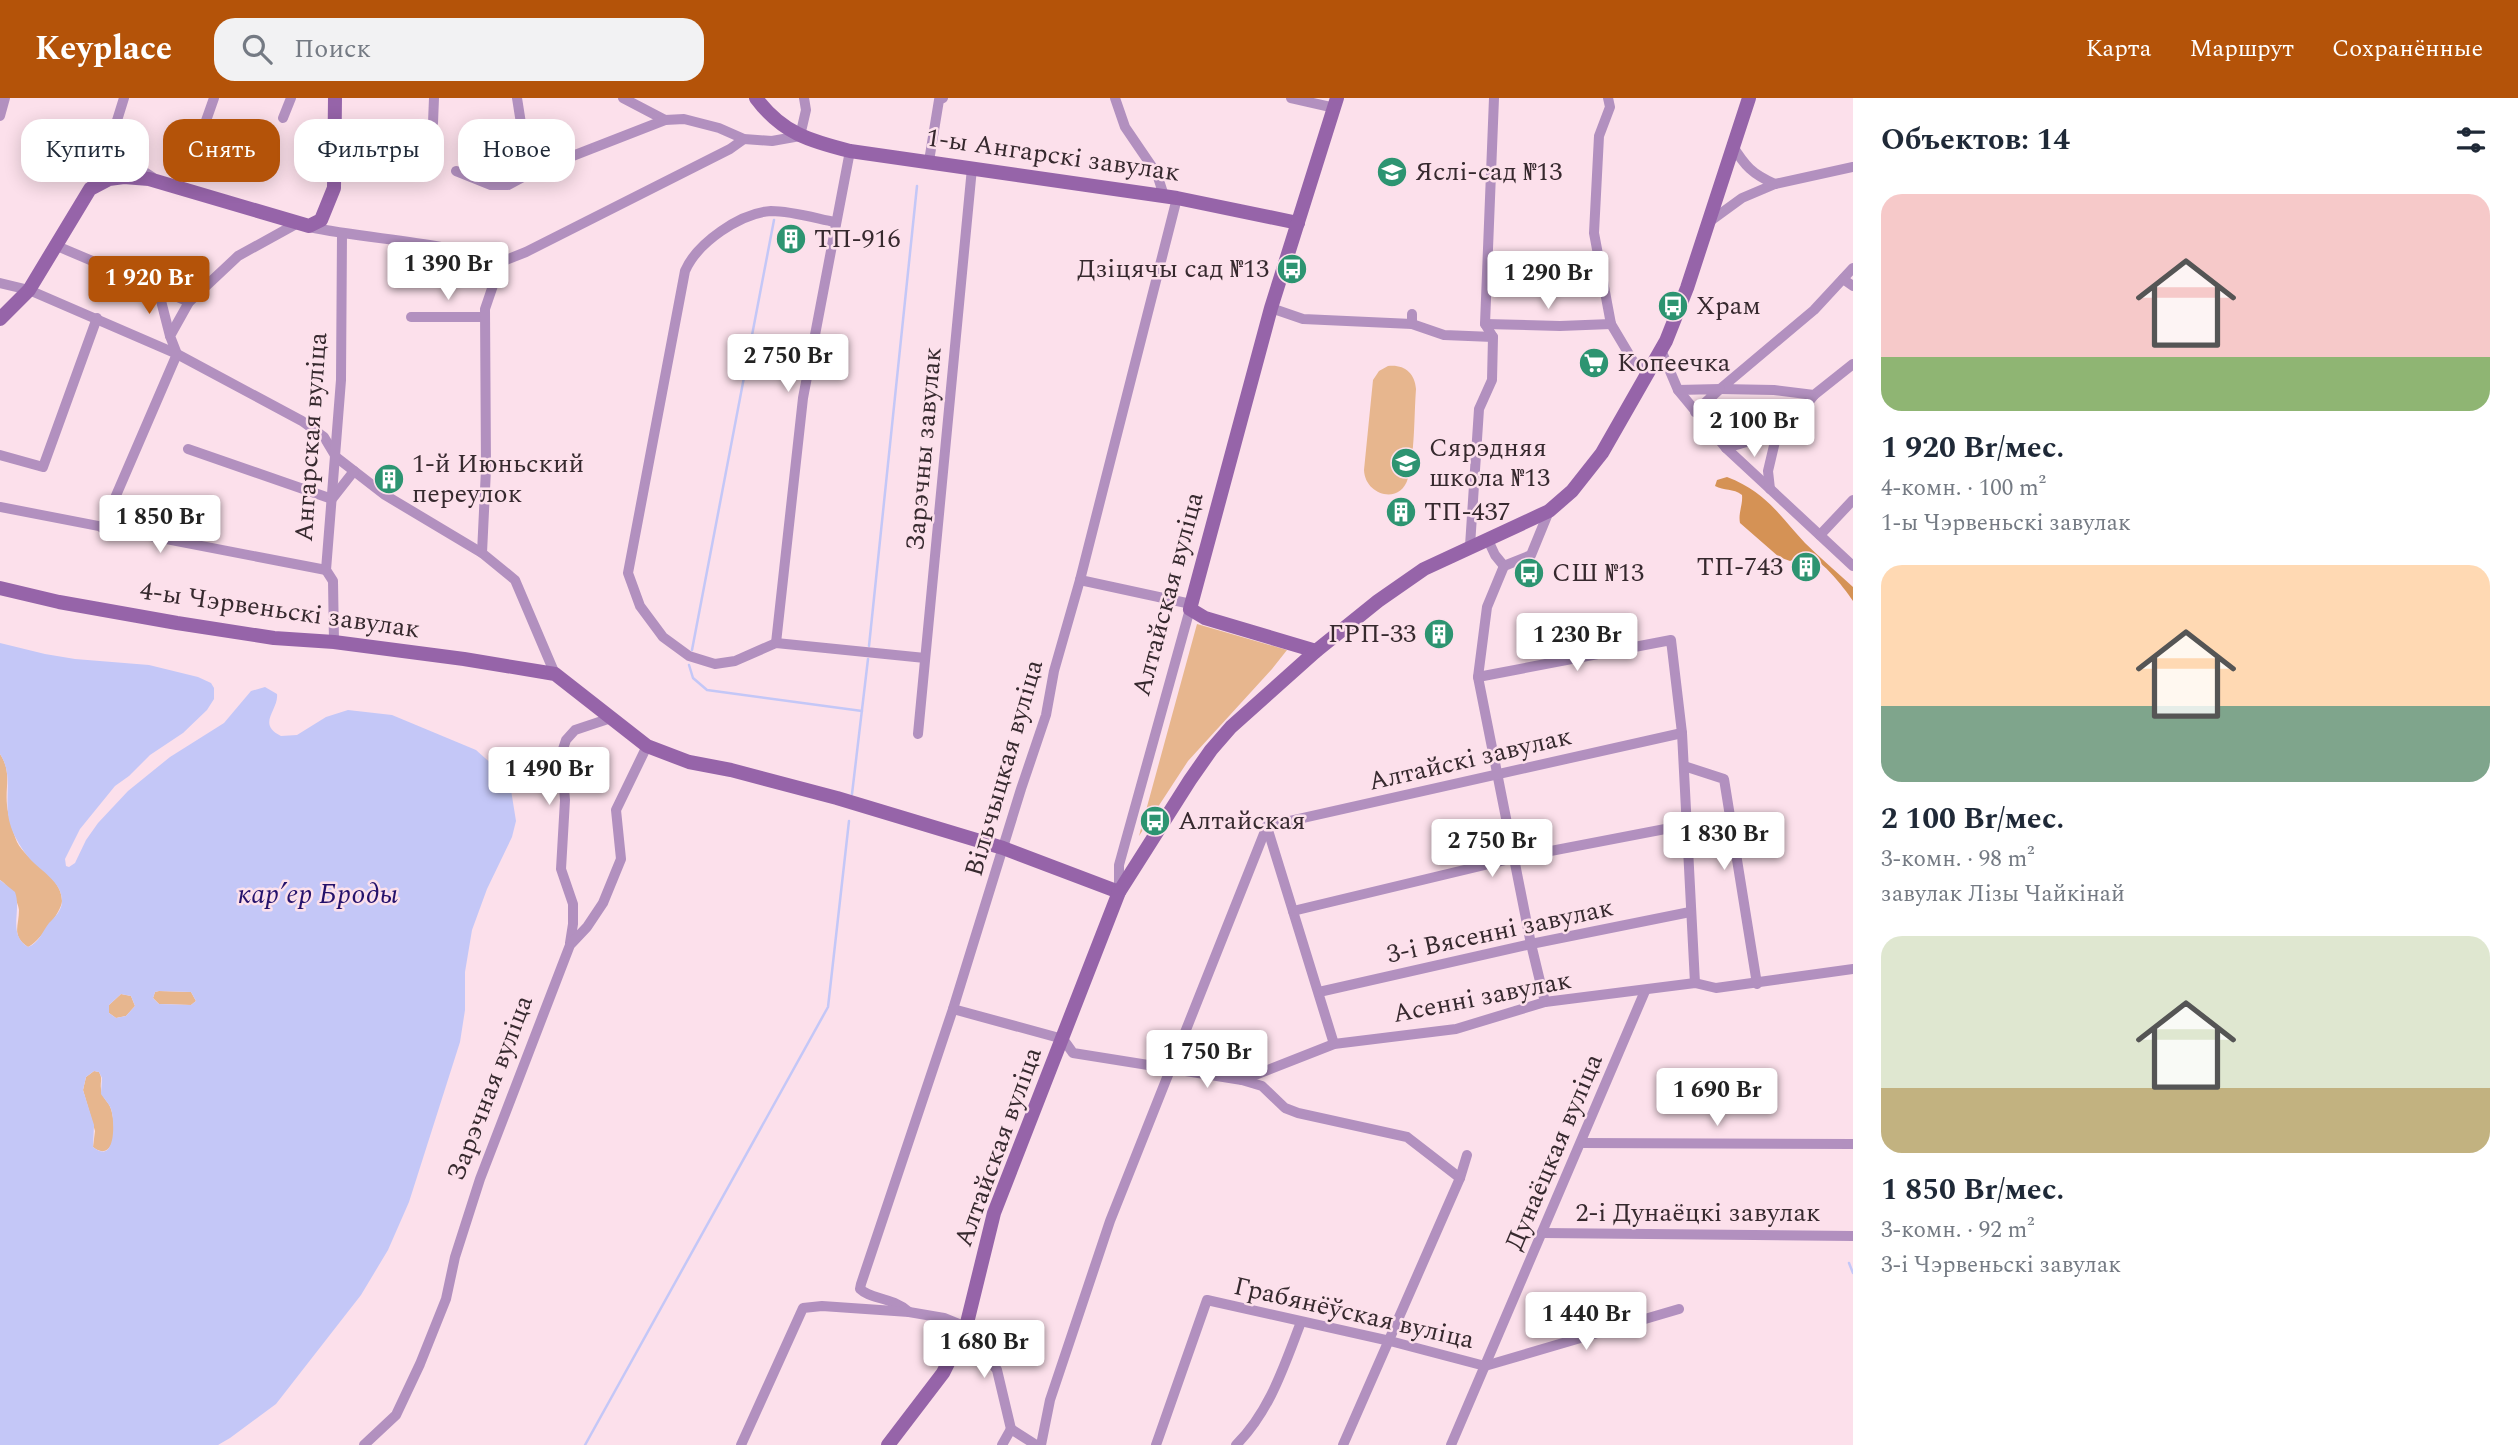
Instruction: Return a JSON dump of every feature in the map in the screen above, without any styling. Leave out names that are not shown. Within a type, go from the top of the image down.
[{"type":"main road","points":[[0,319],[29,290],[90,189],[109,179],[124,177],[155,181],[302,225],[321,220],[334,188],[335,98]]},
{"type":"main road","name":"1-ы Ангарскі завулак","points":[[756,98],[774,119],[800,136],[812,142],[850,151],[1171,197],[1298,223]]},
{"type":"main road","name":"Алтайская вуліца","points":[[888,1445],[943,1373],[966,1327],[994,1213],[1119,892],[1211,750],[1231,727],[1316,651],[1378,601],[1424,569],[1549,511],[1572,491],[1602,453],[1661,351],[1687,288],[1749,98]]},
{"type":"main road","name":"Алтайская вуліца","points":[[1191,607],[1271,308],[1336,103]]},
{"type":"main road","name":"4-ы Чэрвеньскі завулак","points":[[0,588],[59,602],[274,638],[334,642],[555,674]]},
{"type":"main road","points":[[1191,607],[1205,618],[1316,651]]},
{"type":"main road","points":[[555,674],[647,746],[689,762],[731,770],[837,798],[1003,848],[1119,892]]},
{"type":"street","points":[[0,116],[5,98]]},
{"type":"street","points":[[117,119],[124,98]]},
{"type":"street","points":[[207,119],[214,98]]},
{"type":"street","points":[[283,118],[292,98]]},
{"type":"street","points":[[433,119],[434,98]]},
{"type":"street","points":[[517,98],[520,119]]},
{"type":"street","name":"1-ы Ангарскі завулак","points":[[623,98],[665,120],[684,119],[719,128],[744,139],[772,141],[800,136]]},
{"type":"street","points":[[800,136],[806,110],[804,98]]},
{"type":"street","points":[[929,161],[939,100],[943,98]]},
{"type":"street","points":[[1115,98],[1125,128],[1171,197]]},
{"type":"street","points":[[1291,98],[1336,103]]},
{"type":"street","points":[[1470,546],[1479,409],[1492,380],[1493,337],[1485,324],[1494,98]]},
{"type":"street","points":[[1608,98],[1610,107],[1599,136],[1594,233],[1611,324],[1633,361],[1647,373]]},
{"type":"street","points":[[575,155],[665,120]]},
{"type":"street","points":[[170,336],[189,302],[238,256],[302,225],[342,234],[477,253],[501,262],[730,149],[744,139]]},
{"type":"street","points":[[1732,145],[1756,175],[1775,184]]},
{"type":"street","points":[[776,643],[803,398],[850,151]]},
{"type":"street","points":[[1709,222],[1742,198],[1775,184],[1853,167]]},
{"type":"street","name":"Зарэчны завулак","points":[[918,734],[972,168]]},
{"type":"street","points":[[149,176],[155,181]]},
{"type":"street","points":[[90,189],[93,182]]},
{"type":"street","points":[[482,182],[503,186],[514,182]]},
{"type":"street","name":"Вільчыцкая вуліца","points":[[909,1312],[891,1300],[863,1294],[860,1284],[953,1009],[1046,715],[1054,671],[1080,580],[1171,197]]},
{"type":"street","points":[[835,222],[774,211],[757,213],[705,243],[689,262],[685,271],[628,573],[640,606],[663,637],[689,656],[715,664],[735,661],[776,643],[925,658]]},
{"type":"street","name":"Ангарская вуліца","points":[[334,642],[333,580],[326,570],[336,457],[342,340],[342,234]]},
{"type":"street","points":[[57,246],[189,302]]},
{"type":"street","points":[[482,553],[486,469],[484,317],[501,262]]},
{"type":"street","points":[[1695,412],[1814,310],[1853,268]]},
{"type":"street","points":[[1843,279],[1853,286]]},
{"type":"street","points":[[0,283],[29,290],[97,318],[177,355],[302,421],[324,437],[336,457],[385,495],[482,553],[515,580],[555,674]]},
{"type":"street","points":[[102,528],[177,355],[158,289]]},
{"type":"street","points":[[1271,308],[1303,319],[1412,319],[1444,335],[1493,337]]},
{"type":"street","points":[[411,317],[484,317]]},
{"type":"street","points":[[0,455],[43,467],[97,318]]},
{"type":"street","points":[[1485,324],[1611,324]]},
{"type":"street","points":[[1661,351],[1678,390],[1726,448],[1853,566]]},
{"type":"street","points":[[1726,448],[1777,433],[1804,409],[1814,395],[1853,365]]},
{"type":"street","points":[[1678,390],[1796,391],[1814,395]]},
{"type":"street","points":[[1770,489],[1768,471],[1777,433]]},
{"type":"street","points":[[188,449],[332,499],[354,471]]},
{"type":"street","points":[[1820,535],[1853,500]]},
{"type":"street","points":[[0,507],[326,570]]},
{"type":"street","points":[[1545,1002],[1478,677],[1487,607],[1504,566],[1531,555],[1549,511]]},
{"type":"street","points":[[1488,540],[1504,566]]},
{"type":"street","points":[[1080,580],[1191,607]]},
{"type":"street","name":"Алтайская вуліца","points":[[1119,892],[1119,865],[1191,607]]},
{"type":"street","points":[[1478,677],[1671,640],[1682,733],[1695,983]]},
{"type":"street","points":[[570,945],[573,904],[561,869],[565,800],[561,755],[566,740],[575,730],[611,718]]},
{"type":"street","name":"Алтайскі завулак","points":[[1267,827],[1682,733]]},
{"type":"street","name":"Зарэчная вуліца","points":[[364,1445],[396,1415],[420,1364],[446,1298],[455,1257],[480,1179],[570,945],[587,927],[603,903],[621,859],[616,810],[647,746]]},
{"type":"street","points":[[1684,766],[1724,779],[1758,984]]},
{"type":"street","points":[[1293,911],[1514,858],[1686,825]]},
{"type":"street","points":[[1267,827],[1334,1044]]},
{"type":"street","points":[[1011,1429],[1038,1445],[1050,1400],[1110,1221],[1267,827]]},
{"type":"street","name":"3-і Вясенні завулак","points":[[1319,992],[1531,944],[1690,912]]},
{"type":"street","name":"Асенні завулак","points":[[1242,1080],[1334,1044],[1456,1029],[1545,1002],[1695,983],[1716,988],[1758,984],[1853,969]]},
{"type":"street","name":"Дунаёцкая вуліца","points":[[1451,1445],[1645,990]]},
{"type":"street","points":[[953,1009],[1063,1039],[1073,1053],[1242,1080],[1262,1086],[1285,1108],[1298,1113],[1408,1137],[1460,1178]]},
{"type":"street","points":[[1581,1143],[1853,1144]]},
{"type":"street","points":[[1343,1445],[1460,1178],[1467,1155]]},
{"type":"street","name":"2-і Дунаёцкі завулак","points":[[1542,1233],[1853,1236]]},
{"type":"street","name":"Грабянёўская вуліца","points":[[1156,1445],[1207,1300],[1390,1341],[1485,1366],[1679,1309]]},
{"type":"street","points":[[741,1445],[803,1308],[822,1307],[909,1312],[944,1318],[966,1327],[997,1370],[1011,1429],[1002,1445]]},
{"type":"street","points":[[1236,1445],[1250,1431],[1268,1404],[1301,1322]]},
{"type":"shaded area","points":[[1388,366],[1399,366],[1408,371],[1416,389],[1413,446],[1408,478],[1398,492],[1384,494],[1370,486],[1364,470],[1373,380],[1379,371]]},
{"type":"shaded area","points":[[1727,477],[1762,497],[1805,543],[1853,587],[1853,601],[1816,559],[1803,553],[1790,561],[1779,557],[1740,523],[1742,495],[1715,486],[1717,480]]},
{"type":"shaded area","points":[[1197,624],[1287,650],[1188,761],[1139,836]]},
{"type":"shaded area","points":[[0,754],[6,767],[8,809],[17,842],[56,884],[62,901],[48,927],[28,947],[18,935],[17,902],[0,880]]},
{"type":"shaded area","points":[[155,992],[191,992],[196,1001],[191,1005],[159,1004],[153,998]]},
{"type":"shaded area","points":[[121,994],[131,996],[135,1006],[126,1016],[116,1018],[109,1013],[109,1005]]},
{"type":"shaded area","points":[[94,1071],[100,1074],[101,1092],[111,1109],[114,1124],[111,1145],[102,1151],[93,1147],[95,1131],[83,1090],[86,1077]]},
{"type":"water","name":"карʼер Броды","points":[[0,643],[75,659],[149,665],[198,677],[211,683],[214,688],[214,699],[207,710],[183,733],[150,755],[115,786],[80,829],[65,859],[66,866],[69,867],[75,863],[98,823],[128,791],[170,757],[224,723],[251,691],[265,687],[277,694],[269,722],[270,727],[281,736],[297,735],[326,717],[348,710],[392,715],[476,750],[494,766],[511,790],[516,821],[512,837],[487,889],[472,930],[465,972],[465,1010],[460,1042],[409,1202],[388,1250],[361,1295],[276,1404],[218,1445],[0,1445],[0,880],[15,892],[18,936],[28,947],[38,940],[58,913],[62,901],[59,888],[27,855],[13,831],[9,818],[7,772],[0,754]],"holes":[[[155,992],[191,992],[196,1001],[191,1005],[159,1004],[153,998]],[[121,994],[131,996],[135,1006],[126,1016],[116,1018],[109,1013],[109,1005]],[[94,1071],[99,1072],[102,1078],[101,1094],[111,1109],[112,1140],[106,1151],[93,1147],[94,1125],[83,1090],[86,1077]]]},
{"type":"waterway","points":[[869,646],[917,186]]},
{"type":"waterway","points":[[692,650],[774,220]]},
{"type":"waterway","points":[[852,794],[868,659]]},
{"type":"waterway","points":[[689,665],[693,678],[707,690],[862,711]]},
{"type":"waterway","points":[[585,1445],[828,1007],[849,821]]},
{"type":"waterway","points":[[1849,1263],[1853,1273]]},
{"type":"place","name":"Яслі-сад №13","points":[[1392,172]]},
{"type":"place","name":"ТП-916","points":[[791,239]]},
{"type":"place","name":"Дзіцячы сад №13","points":[[1292,269]]},
{"type":"place","name":"Храм","points":[[1673,306]]},
{"type":"place","name":"Копеечка","points":[[1594,363]]},
{"type":"place","name":"Сярэдняя школа №13","points":[[1406,463]]},
{"type":"place","name":"1-й Июньский переулок","points":[[389,479]]},
{"type":"place","name":"ТП-437","points":[[1401,512]]},
{"type":"place","name":"ТП-743","points":[[1806,567]]},
{"type":"place","name":"СШ №13","points":[[1529,573]]},
{"type":"place","name":"ГРП-33","points":[[1439,634]]},
{"type":"place","name":"Алтайская","points":[[1155,821]]}]
